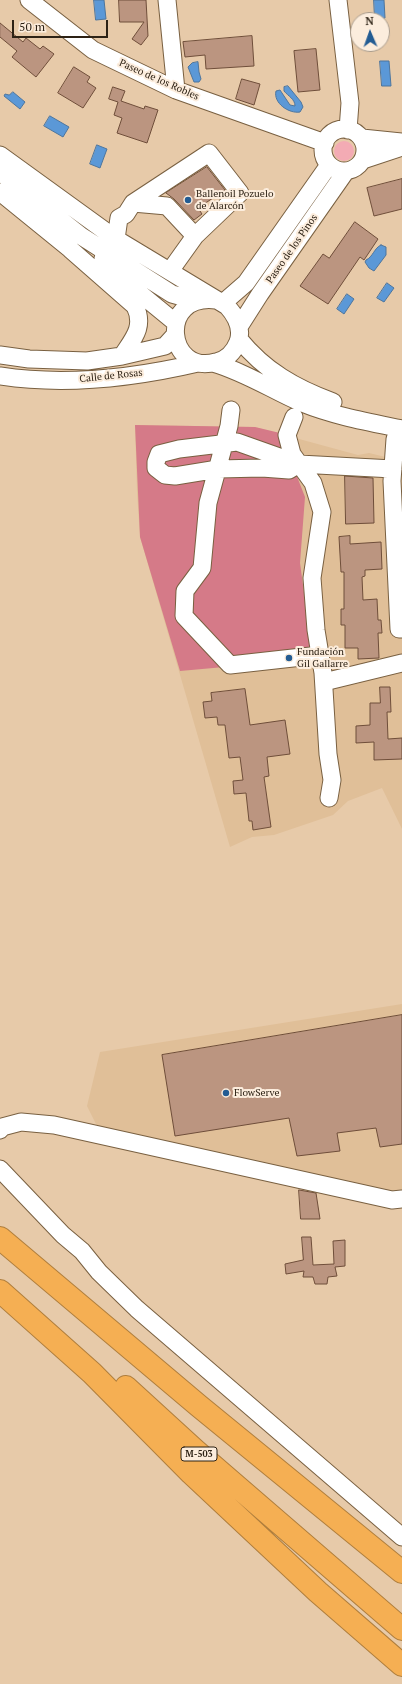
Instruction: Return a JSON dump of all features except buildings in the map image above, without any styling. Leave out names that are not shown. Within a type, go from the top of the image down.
[{"type":"highway","points":[[0,1238],[199,1406],[402,1572]]},
{"type":"highway","name":"M-503","points":[[0,1275],[196,1450],[402,1629]]},
{"type":"highway","points":[[0,1291],[92,1373],[191,1473],[318,1592],[402,1665]]},
{"type":"street","name":"Paseo de los Robles","points":[[29,0],[93,50],[176,90],[325,143]]},
{"type":"street","points":[[167,0],[176,90]]},
{"type":"street","points":[[338,0],[350,103],[355,134],[365,149],[363,160]]},
{"type":"street","points":[[402,142],[334,132],[328,137],[325,143],[324,155],[329,165],[335,169],[346,171],[354,169],[363,160],[402,147]]},
{"type":"street","points":[[116,239],[119,218],[126,214],[134,203],[209,153],[240,193],[195,236],[170,271]]},
{"type":"street","points":[[0,155],[116,239],[220,302],[235,315],[239,333],[265,367],[287,381],[317,396],[346,407],[402,424]]},
{"type":"street","name":"Paseo de los Pinos","points":[[220,302],[246,283],[329,165]]},
{"type":"street","name":"Paseo de los Pinos","points":[[239,333],[260,294],[346,171]]},
{"type":"street","points":[[0,172],[81,236],[172,294],[197,301]]},
{"type":"street","points":[[0,192],[70,249],[135,306],[140,316],[139,327],[122,356]]},
{"type":"street","points":[[134,203],[167,206],[195,236]]},
{"type":"street","points":[[81,236],[175,329],[180,349],[190,359],[233,369],[281,394],[400,436],[393,469],[398,513],[399,629],[402,629]]},
{"type":"street","points":[[175,329],[184,309],[197,301],[207,299],[220,302]]},
{"type":"street","name":"Calle de Rosas","points":[[0,355],[29,359],[86,361],[122,356],[165,346],[175,329]]},
{"type":"street","points":[[206,363],[220,361],[232,352],[239,333]]},
{"type":"street","name":"Calle de Rosas","points":[[0,376],[21,379],[91,380],[206,363]]},
{"type":"street","points":[[231,410],[225,442],[208,503],[202,568],[185,591],[184,616],[230,665],[320,655]]},
{"type":"street","points":[[294,417],[287,435],[292,454],[313,483],[322,512],[312,578],[316,630],[324,682],[328,754],[332,780],[329,798]]},
{"type":"street","points":[[299,464],[289,470],[262,468],[218,469],[175,476],[165,475],[156,468],[158,454],[179,449],[225,442],[237,442],[299,464],[393,469]]},
{"type":"street","points":[[324,682],[402,663]]},
{"type":"street","points":[[0,1130],[2,1127],[21,1122],[54,1125],[392,1200],[402,1200]]},
{"type":"street","points":[[0,1169],[63,1235],[82,1251],[99,1272],[138,1309],[402,1537]]},
{"type":"shaded area","points":[[340,141],[348,141],[354,147],[354,155],[348,161],[340,161],[334,155],[334,147]]},
{"type":"shaded area","name":"Fundación Gil Gallarre","points":[[135,425],[255,427],[358,455],[369,453],[402,461],[402,829],[382,788],[348,801],[333,815],[274,835],[252,837],[230,847],[140,537]]},
{"type":"shaded area","points":[[135,425],[255,427],[280,433],[305,497],[300,563],[313,659],[180,671],[140,537]]},
{"type":"shaded area","name":"FlowServe","points":[[402,1004],[402,1190],[382,1190],[99,1130],[87,1106],[100,1052]]},
{"type":"water","points":[[94,0],[104,0],[106,19],[96,20]]},
{"type":"water","points":[[374,0],[384,0],[385,12],[375,12]]},
{"type":"water","points":[[380,61],[389,61],[391,86],[382,86]]},
{"type":"water","points":[[198,62],[201,79],[199,82],[194,82],[188,67],[192,63]]},
{"type":"water","points":[[288,86],[301,102],[303,107],[300,112],[291,111],[283,107],[277,100],[276,91],[280,90],[290,105],[295,106],[293,99],[284,91],[284,87]]},
{"type":"water","points":[[13,92],[25,102],[20,109],[4,96],[5,94],[9,95]]},
{"type":"water","points":[[50,116],[69,127],[63,137],[44,126]]},
{"type":"water","points":[[97,145],[107,149],[100,168],[90,164]]},
{"type":"water","points":[[381,245],[386,247],[386,255],[374,271],[369,268],[365,262]]},
{"type":"water","points":[[387,283],[394,288],[384,302],[377,298]]},
{"type":"water","points":[[347,294],[354,299],[344,314],[337,309]]},
{"type":"place","name":"Ballenoil Pozuelo de Alarcón","points":[[188,200]]},
{"type":"place","name":"Fundación Gil Gallarre","points":[[289,658]]},
{"type":"place","name":"FlowServe","points":[[226,1093]]}]
